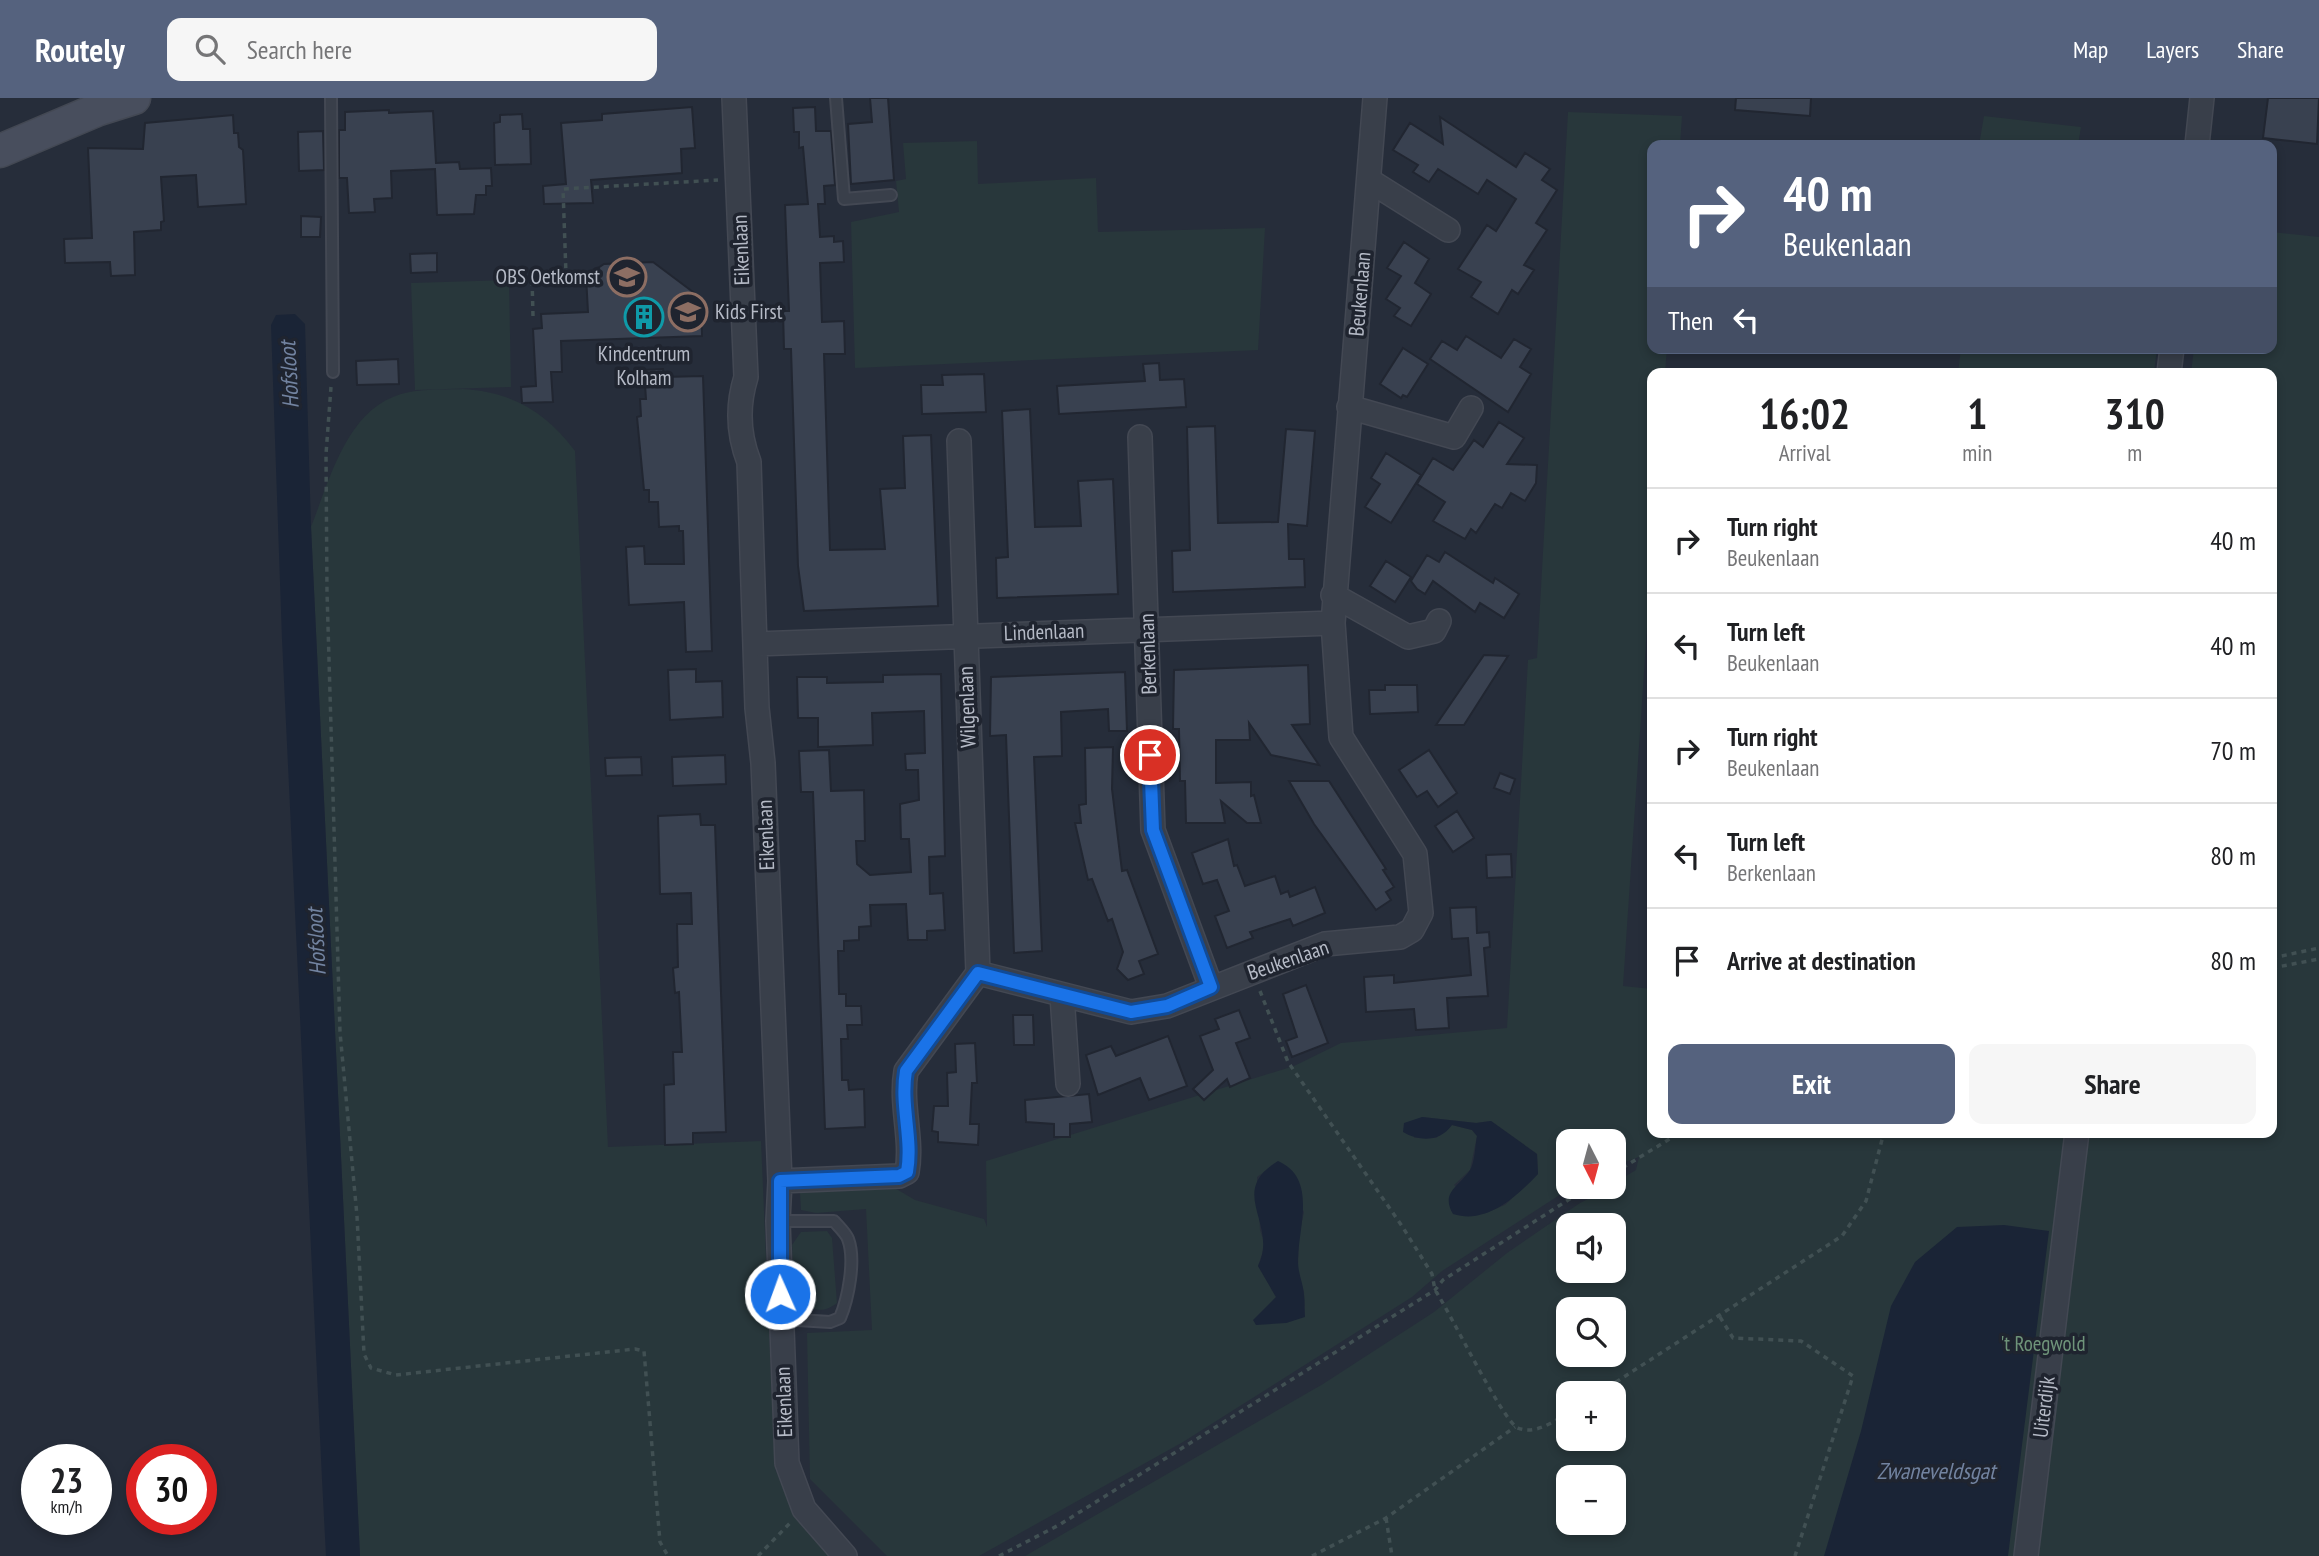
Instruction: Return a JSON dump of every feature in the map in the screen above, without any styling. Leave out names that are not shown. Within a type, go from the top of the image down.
[{"type":"main road","points":[[0,151],[99,109],[134,98]]},
{"type":"street","name":"Eikenlaan","points":[[734,98],[746,377],[740,410],[741,443],[748,462],[757,708],[763,763],[780,1181],[778,1222],[787,1464],[804,1509],[845,1556]]},
{"type":"street","name":"Beukenlaan","points":[[978,973],[1131,1012],[1167,1006],[1325,944],[1400,937],[1412,930],[1421,913],[1415,854],[1341,737],[1333,623],[1333,595],[1375,98]]},
{"type":"street","points":[[2198,140],[2202,98]]},
{"type":"street","points":[[1370,181],[1448,230]]},
{"type":"street","points":[[1349,407],[1454,437],[1471,408]]},
{"type":"street","name":"Berkenlaan","points":[[1140,437],[1153,830],[1211,987]]},
{"type":"street","name":"Wilgenlaan","points":[[959,441],[978,973]]},
{"type":"street","points":[[1333,595],[1408,637],[1434,631],[1438,621]]},
{"type":"street","name":"Lindenlaan","points":[[755,644],[1333,623]]},
{"type":"street","points":[[780,1181],[899,1176],[907,1172],[909,1158],[904,1085],[906,1071],[978,973]]},
{"type":"street","points":[[1062,995],[1068,1084]]},
{"type":"street","name":"Uiterdijk","points":[[2026,1556],[2076,1138]]},
{"type":"lane","points":[[331,98],[332,372]]},
{"type":"lane","points":[[836,98],[844,199],[891,195]]},
{"type":"lane","points":[[778,1222],[834,1221],[848,1240],[849,1298],[840,1318],[830,1322],[781,1319]]},
{"type":"path","points":[[533,316],[532,277],[566,275],[563,189],[738,179]]},
{"type":"path","points":[[332,372],[326,454],[327,592],[340,1018],[357,1216],[364,1354],[371,1368],[396,1376],[635,1349],[644,1351],[660,1542],[668,1556]]},
{"type":"path","points":[[2277,957],[2319,948]]},
{"type":"path","points":[[2277,967],[2319,959]]},
{"type":"path","points":[[1252,972],[1288,1062],[1402,1226],[1432,1274],[1435,1290],[1501,1409],[1515,1427]]},
{"type":"path","points":[[1626,1166],[1671,1138]]},
{"type":"path","points":[[1618,1381],[1842,1236],[1866,1201],[1884,1138]]},
{"type":"path","points":[[999,1556],[1059,1525],[1435,1290],[1454,1273],[1570,1199]]},
{"type":"path","points":[[1720,1317],[1732,1338],[1801,1341],[1853,1376],[1796,1556]]},
{"type":"path","points":[[1312,1556],[1386,1518],[1515,1427],[1536,1429],[1556,1419]]},
{"type":"path","points":[[758,1556],[804,1509]]},
{"type":"path","points":[[1386,1518],[1392,1556]]},
{"type":"green space","name":"'t Roegwold","points":[[1568,112],[1682,116],[1680,140],[1647,140],[1647,354],[1667,354],[1665,368],[1647,368],[1647,628],[1623,986],[1647,988],[1647,1138],[2277,1138],[2277,368],[2192,368],[2193,354],[2277,354],[2277,233],[2319,237],[2319,1556],[1025,1556],[1323,1384],[1434,1312],[1507,1253],[1556,1219],[1556,1283],[1626,1283],[1626,1213],[1565,1213],[1588,1199],[1626,1199],[1626,1176],[1636,1170],[1639,1157],[1626,1162],[1626,1129],[1556,1129],[1556,1197],[1442,1271],[1412,1297],[1183,1442],[979,1556],[887,1556],[810,1479],[807,1333],[872,1330],[866,1209],[816,1213],[801,1210],[800,1192],[893,1187],[915,1200],[984,1219],[987,1227],[986,1161],[1294,1066],[1341,1043],[1507,1028],[1528,660],[1537,658]],"holes":[[[1422,1117],[1476,1123],[1491,1121],[1537,1154],[1538,1174],[1505,1205],[1485,1213],[1454,1185],[1470,1170],[1477,1136],[1472,1130],[1452,1125],[1436,1138],[1414,1138]],[[1278,1162],[1304,1212],[1299,1235],[1298,1271],[1304,1292],[1305,1316],[1286,1323],[1275,1323],[1273,1300],[1276,1297],[1258,1266],[1265,1245],[1260,1230],[1257,1177]]]},
{"type":"green space","points":[[1984,116],[2081,127],[2079,140],[1980,140]]},
{"type":"green space","points":[[977,141],[978,184],[1096,178],[1098,232],[1265,228],[1258,350],[855,368],[851,222],[899,212],[896,181],[906,179],[903,143]]},
{"type":"green space","points":[[509,280],[511,387],[415,390],[411,283]]},
{"type":"green space","points":[[1960,354],[2156,354],[2155,368],[1959,368]]},
{"type":"green space","points":[[463,389],[497,394],[526,406],[552,425],[575,451],[608,1147],[761,1141],[775,1469],[793,1509],[834,1556],[360,1556],[311,527],[340,453],[362,419],[376,406],[410,392]]},
{"type":"green space","points":[[827,1231],[832,1238],[837,1303],[820,1310],[794,1298],[792,1245],[801,1232]]},
{"type":"water","name":"Hofsloot","points":[[295,314],[305,324],[311,527],[360,1556],[326,1556],[282,639],[271,325],[276,315]]},
{"type":"water","points":[[1422,1117],[1476,1123],[1491,1121],[1537,1154],[1538,1174],[1511,1199],[1489,1212],[1466,1216],[1453,1214],[1450,1195],[1472,1167],[1477,1136],[1472,1130],[1452,1125],[1442,1135],[1429,1139],[1416,1138],[1403,1132],[1404,1123]]},
{"type":"water","points":[[1278,1161],[1290,1169],[1302,1190],[1298,1263],[1305,1317],[1286,1323],[1256,1325],[1253,1320],[1276,1297],[1258,1266],[1263,1251],[1263,1236],[1254,1197],[1256,1185],[1263,1173]]},
{"type":"water","name":"Zwaneveldsgat","points":[[2004,1225],[2049,1231],[2008,1556],[1824,1556],[1861,1431],[1891,1306],[1915,1262],[1957,1227]]},
{"type":"building","points":[[870,98],[888,98],[894,180],[851,184],[848,124],[872,122]]},
{"type":"building","points":[[1736,98],[1811,98],[1810,116],[1735,110]]},
{"type":"building","points":[[2268,98],[2319,98],[2317,144],[2263,138]]},
{"type":"building","points":[[692,107],[695,148],[681,149],[682,173],[591,180],[593,203],[544,204],[543,186],[566,184],[561,123],[602,120],[602,114]]},
{"type":"building","points":[[815,107],[816,131],[831,131],[835,185],[824,186],[825,204],[818,204],[820,237],[834,236],[834,242],[843,241],[844,262],[820,263],[822,322],[844,321],[845,354],[824,354],[830,550],[885,549],[880,489],[905,488],[903,436],[931,435],[938,606],[804,611],[798,566],[791,349],[784,349],[783,311],[789,311],[785,205],[808,204],[803,147],[799,148],[799,132],[794,132],[793,108]]},
{"type":"building","points":[[389,110],[389,113],[433,111],[436,163],[459,162],[460,169],[491,168],[492,186],[486,186],[486,195],[476,195],[474,214],[437,215],[435,169],[391,171],[392,198],[374,199],[375,212],[349,213],[347,178],[339,178],[339,130],[345,130],[345,112]]},
{"type":"building","points":[[522,114],[523,129],[530,129],[531,164],[495,165],[494,123],[500,122],[500,115]]},
{"type":"building","points":[[233,115],[234,133],[238,133],[239,147],[243,150],[246,204],[198,207],[196,175],[161,177],[164,221],[161,222],[161,230],[134,232],[135,275],[111,276],[110,262],[65,263],[64,239],[92,238],[88,148],[143,149],[145,123]]},
{"type":"building","points":[[1440,117],[1516,167],[1525,153],[1550,169],[1542,180],[1557,190],[1536,223],[1547,230],[1524,265],[1534,270],[1518,294],[1512,290],[1498,314],[1471,297],[1481,282],[1458,269],[1487,225],[1496,231],[1516,199],[1487,180],[1478,194],[1438,169],[1429,182],[1413,172],[1418,165],[1393,150],[1410,123],[1443,144]]},
{"type":"building","points":[[323,131],[324,170],[299,171],[298,132]]},
{"type":"building","points":[[301,216],[321,217],[320,237],[301,237]]},
{"type":"building","points":[[1404,242],[1429,259],[1415,283],[1431,294],[1411,326],[1394,316],[1400,308],[1386,299],[1401,276],[1387,268]]},
{"type":"building","points":[[437,253],[437,272],[411,273],[410,254]]},
{"type":"building","name":"Kindcentrum Kolham","points":[[653,262],[701,298],[702,336],[561,341],[562,372],[551,372],[553,402],[522,403],[521,387],[536,386],[533,329],[542,328],[541,314],[588,312],[586,276],[604,264]]},
{"type":"building","points":[[1466,336],[1501,358],[1514,339],[1531,349],[1520,367],[1531,374],[1508,412],[1430,359],[1442,341],[1457,350]]},
{"type":"building","points":[[1403,348],[1428,364],[1407,397],[1403,395],[1401,398],[1380,384]]},
{"type":"building","points":[[398,359],[399,384],[357,385],[356,361]]},
{"type":"building","points":[[1159,363],[1160,380],[1184,379],[1186,407],[1059,414],[1057,386],[1145,381],[1143,364]]},
{"type":"building","points":[[663,369],[664,377],[703,376],[712,651],[686,652],[684,602],[629,605],[626,547],[644,546],[645,564],[684,564],[683,531],[679,531],[679,526],[659,527],[658,502],[649,502],[649,490],[644,490],[637,417],[641,416],[640,399],[646,399],[644,370]]},
{"type":"building","points":[[984,374],[986,412],[922,414],[921,385],[943,385],[942,375]]},
{"type":"building","points":[[1030,409],[1035,527],[1081,526],[1078,481],[1113,479],[1118,594],[997,598],[996,558],[1008,557],[1002,411]]},
{"type":"building","points":[[1499,422],[1524,438],[1507,464],[1537,465],[1536,483],[1525,501],[1511,493],[1502,508],[1495,504],[1476,533],[1471,529],[1465,539],[1433,521],[1445,502],[1417,484],[1433,458],[1453,470],[1474,440],[1483,447]]},
{"type":"building","points":[[1215,426],[1218,523],[1278,522],[1286,429],[1315,431],[1307,526],[1288,524],[1289,559],[1304,559],[1305,587],[1173,592],[1172,551],[1190,550],[1187,427]]},
{"type":"building","points":[[1386,453],[1421,475],[1391,523],[1365,507],[1380,484],[1371,478]]},
{"type":"building","points":[[1445,552],[1493,583],[1495,578],[1519,594],[1504,618],[1480,603],[1475,612],[1433,581],[1425,594],[1417,589],[1411,581],[1427,555],[1439,562]]},
{"type":"building","points":[[1386,561],[1411,577],[1395,602],[1370,586]]},
{"type":"building","points":[[1484,655],[1508,656],[1464,725],[1436,725]]},
{"type":"building","points":[[1308,665],[1310,724],[1292,725],[1319,765],[1271,755],[1249,723],[1250,740],[1216,740],[1216,783],[1251,782],[1251,796],[1254,795],[1261,823],[1247,823],[1221,801],[1225,823],[1186,823],[1185,781],[1180,781],[1179,729],[1173,729],[1174,670]]},
{"type":"building","points":[[696,669],[696,682],[722,681],[723,717],[670,720],[668,670]]},
{"type":"building","points":[[1125,672],[1127,731],[1109,731],[1108,709],[1061,712],[1062,756],[1034,757],[1042,951],[1014,953],[1006,735],[990,736],[991,677]]},
{"type":"building","points":[[941,674],[945,856],[929,857],[930,894],[943,893],[945,930],[927,931],[927,940],[908,940],[906,904],[870,905],[871,926],[859,927],[859,940],[844,941],[844,951],[838,951],[839,994],[846,994],[846,1006],[861,1006],[862,1025],[847,1025],[848,1039],[841,1039],[842,1080],[848,1080],[849,1090],[864,1089],[865,1127],[825,1129],[813,792],[801,792],[799,751],[829,750],[831,791],[864,790],[865,841],[856,841],[857,864],[870,875],[911,872],[909,839],[901,839],[900,804],[919,800],[918,770],[906,770],[905,754],[925,753],[924,711],[872,713],[873,745],[818,747],[818,718],[798,718],[797,677],[827,677],[827,683],[883,682],[883,675]]},
{"type":"building","points":[[1385,685],[1417,685],[1418,712],[1370,714],[1369,690],[1385,690]]},
{"type":"building","points":[[1113,747],[1112,789],[1122,871],[1127,870],[1158,954],[1139,961],[1144,974],[1128,980],[1117,969],[1123,952],[1112,919],[1108,921],[1092,879],[1088,880],[1075,823],[1081,823],[1079,805],[1086,804],[1085,748]]},
{"type":"building","points":[[1429,750],[1457,793],[1438,807],[1427,791],[1417,797],[1399,770]]},
{"type":"building","points":[[725,755],[726,784],[673,786],[672,757]]},
{"type":"building","points":[[641,757],[642,775],[606,776],[605,758]]},
{"type":"building","points":[[1500,773],[1515,779],[1510,794],[1494,788]]},
{"type":"building","points":[[1289,781],[1329,781],[1386,869],[1383,870],[1394,887],[1386,892],[1391,900],[1376,910],[1314,824]]},
{"type":"building","points":[[1457,811],[1474,838],[1453,852],[1435,826]]},
{"type":"building","points":[[700,814],[701,825],[715,825],[726,1132],[693,1133],[693,1144],[665,1145],[664,1085],[674,1084],[673,1052],[682,1052],[679,992],[675,993],[673,968],[678,967],[677,924],[692,924],[691,893],[660,894],[658,816]]},
{"type":"building","points":[[1228,839],[1234,866],[1237,865],[1245,886],[1275,876],[1281,894],[1288,891],[1290,897],[1315,887],[1325,913],[1293,926],[1290,919],[1250,932],[1253,938],[1227,948],[1215,916],[1229,911],[1217,880],[1203,884],[1192,853]]},
{"type":"building","points":[[1511,854],[1512,877],[1487,878],[1486,855]]},
{"type":"building","points":[[1476,907],[1477,933],[1489,932],[1490,947],[1484,948],[1488,996],[1447,998],[1449,1028],[1416,1030],[1414,1009],[1366,1012],[1364,977],[1394,975],[1394,983],[1471,975],[1468,938],[1452,939],[1450,908]]},
{"type":"building","points":[[1306,985],[1328,1043],[1292,1057],[1286,1041],[1297,1037],[1283,994]]},
{"type":"building","points":[[1239,1010],[1250,1038],[1236,1043],[1250,1078],[1230,1087],[1227,1079],[1204,1100],[1193,1089],[1213,1070],[1200,1036],[1219,1029],[1215,1019]]},
{"type":"building","points":[[1013,1015],[1033,1015],[1034,1045],[1014,1045]]},
{"type":"building","points":[[1168,1036],[1187,1086],[1149,1100],[1140,1078],[1098,1095],[1086,1055],[1111,1046],[1116,1056]]},
{"type":"building","points":[[975,1043],[977,1083],[972,1083],[970,1124],[979,1124],[978,1145],[938,1142],[938,1132],[932,1131],[934,1106],[948,1106],[947,1073],[956,1072],[955,1044]]},
{"type":"building","points":[[1089,1094],[1092,1122],[1070,1124],[1070,1137],[1054,1137],[1054,1124],[1026,1122],[1025,1100]]},
{"type":"place","name":"OBS Oetkomst","points":[[627,277]]},
{"type":"place","name":"Kids First","points":[[688,312]]},
{"type":"place","name":"Kindcentrum Kolham","points":[[644,317]]},
{"type":"route","points":[[780,1294],[780,1181],[899,1176],[907,1172],[909,1158],[904,1085],[906,1071],[978,973],[1131,1012],[1167,1006],[1211,987],[1153,830],[1150,755]]}]
